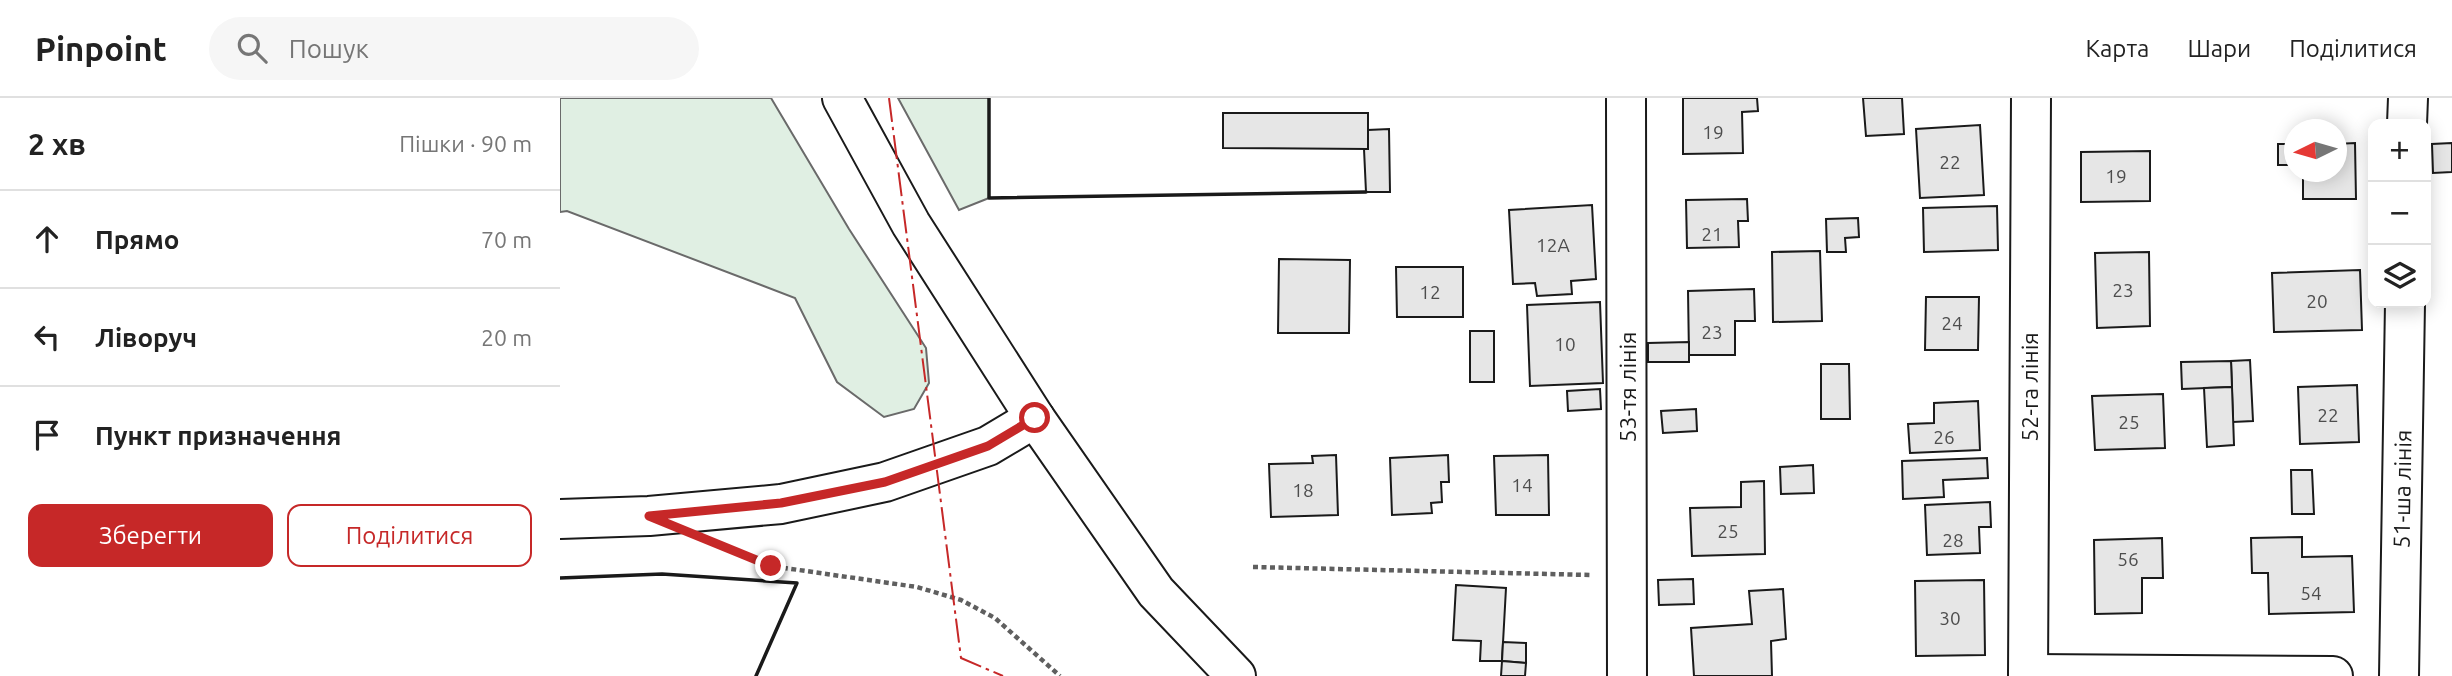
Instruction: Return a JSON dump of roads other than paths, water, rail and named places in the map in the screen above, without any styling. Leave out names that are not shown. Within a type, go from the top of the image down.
[{"type":"main road","points":[[842,98],[911,224],[1035,418],[1156,592],[1236,676]]},
{"type":"main road","name":"53-тя лінія","points":[[1626,98],[1628,676]]},
{"type":"main road","name":"52-га лінія","points":[[2028,675],[2031,98]]},
{"type":"main road","points":[[2407,119],[2408,98]]},
{"type":"main road","name":"51-ша лінія","points":[[2399,676],[2405,308]]},
{"type":"main road","points":[[560,519],[649,516],[781,503],[885,482],[988,446],[1035,418]]},
{"type":"main road","points":[[2028,675],[2333,676]]}]
